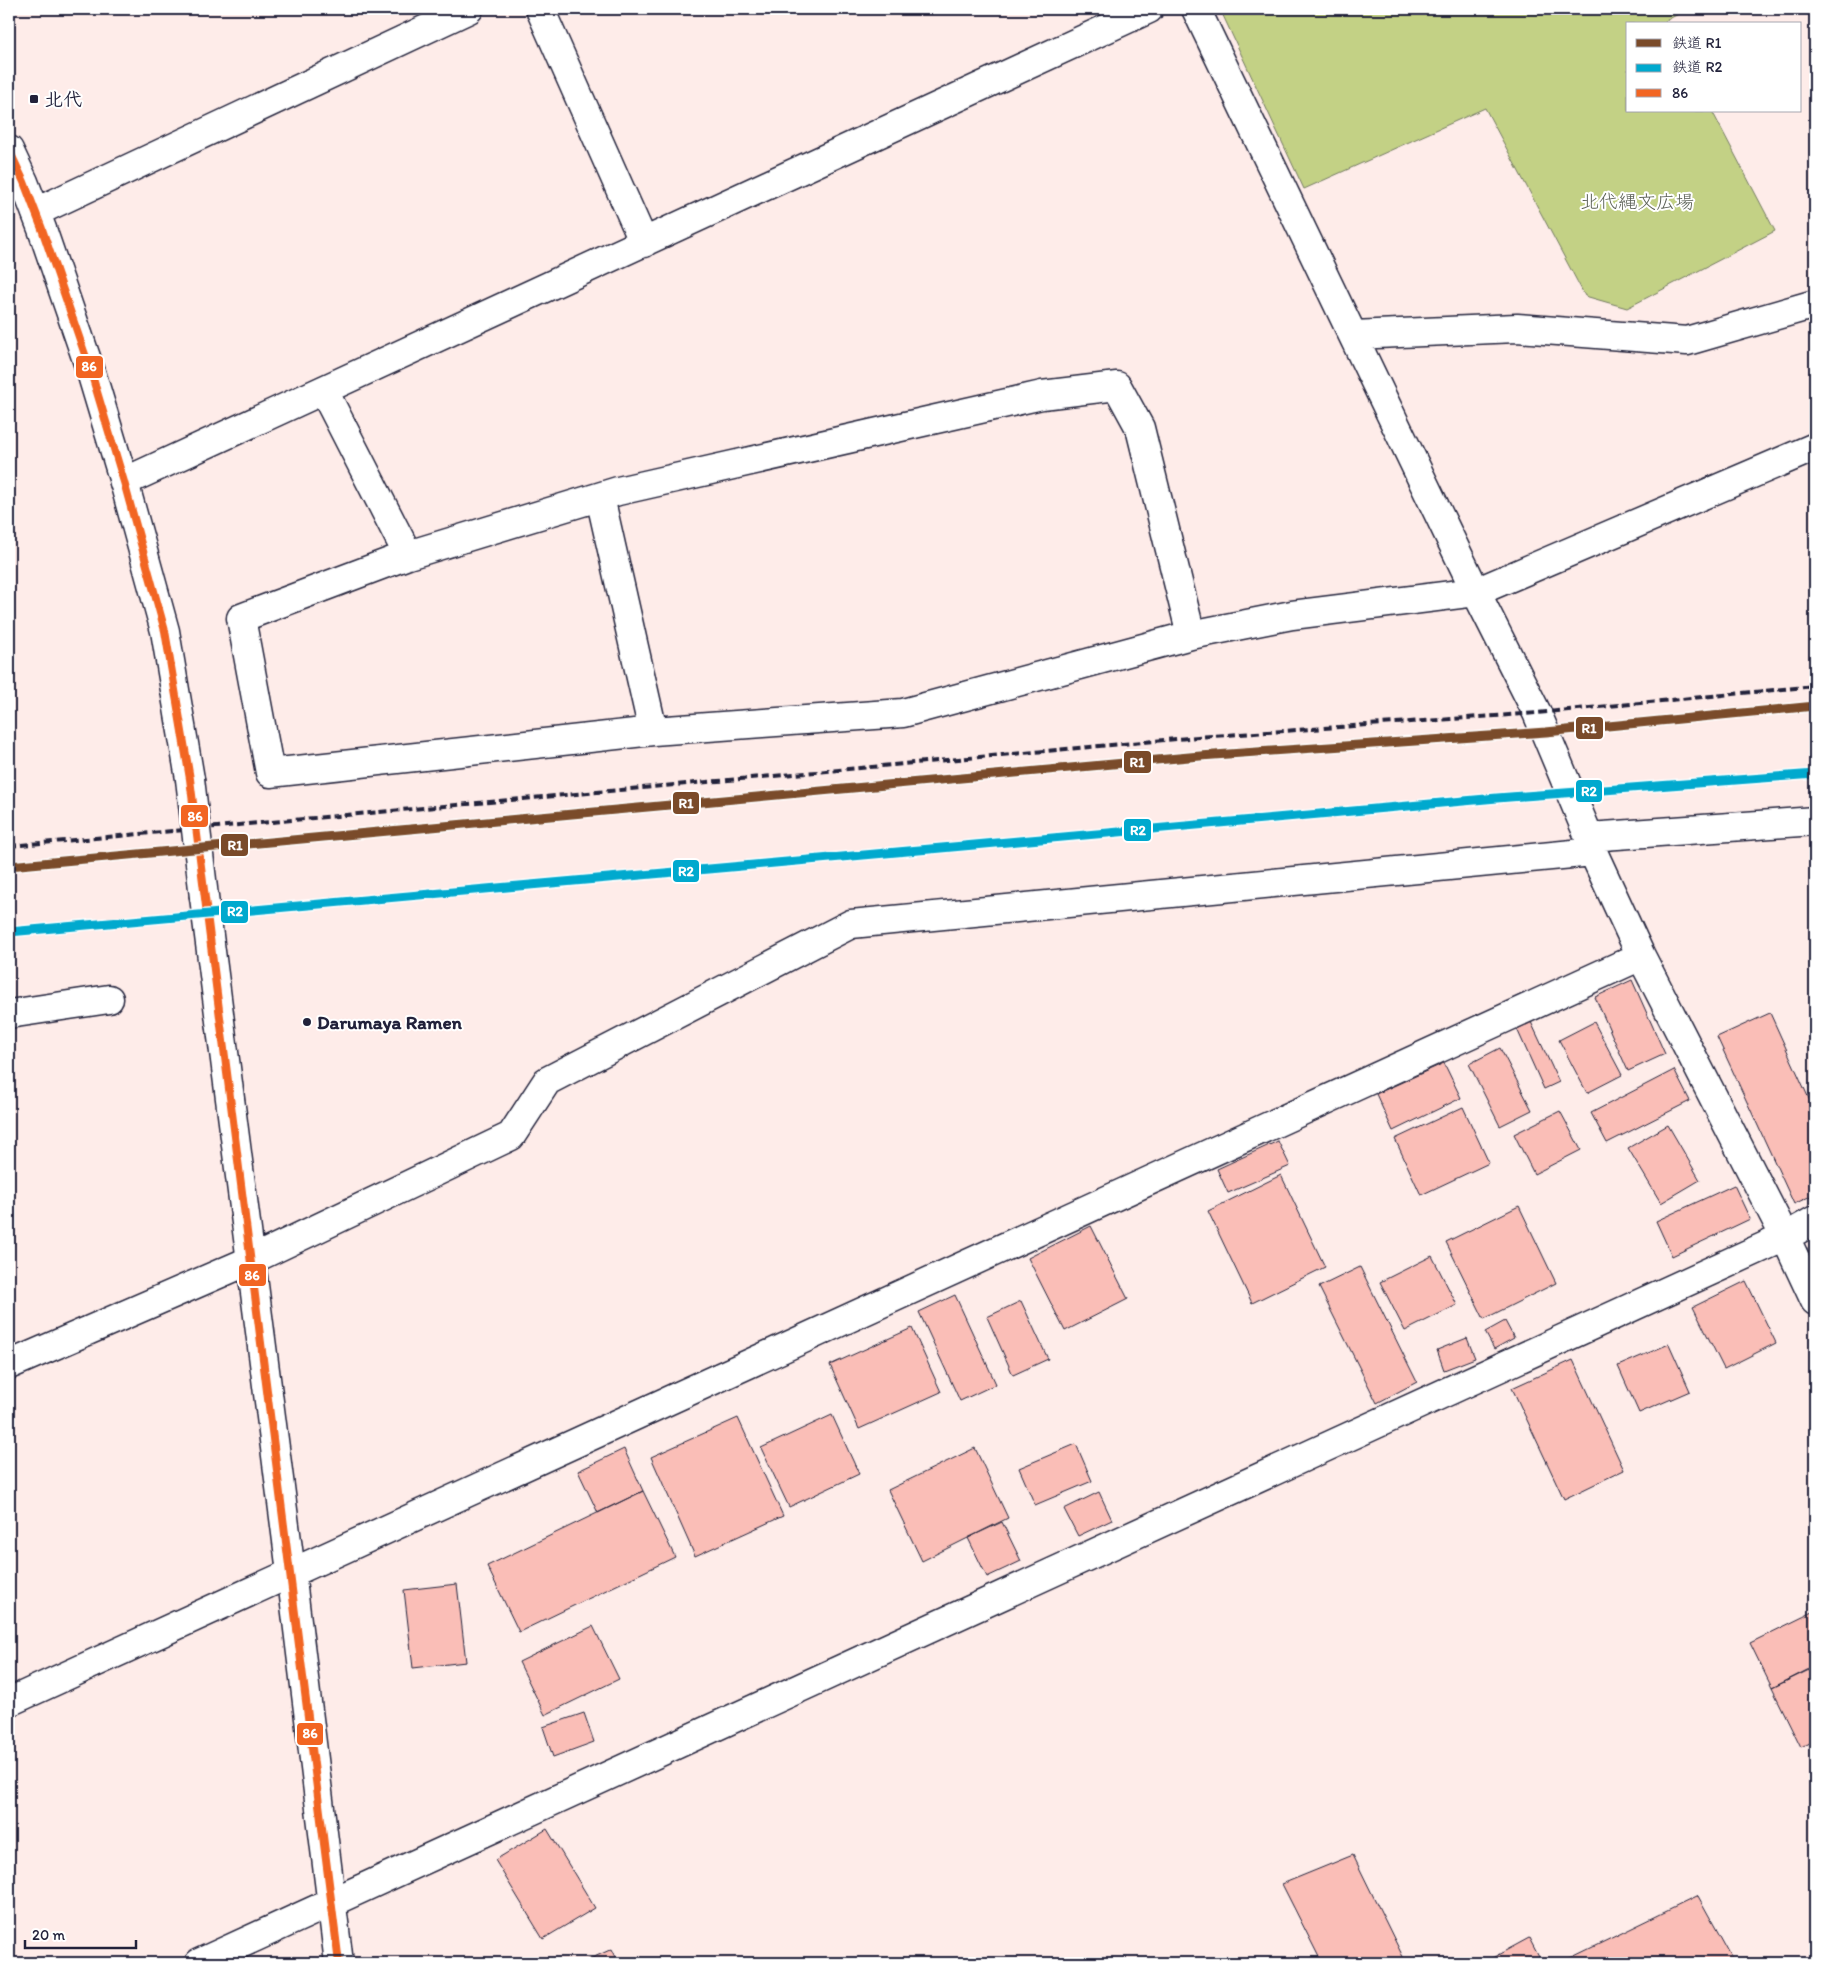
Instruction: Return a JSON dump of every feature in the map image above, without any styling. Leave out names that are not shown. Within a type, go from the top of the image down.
[{"type":"street","points":[[36,212],[469,9]]},
{"type":"street","points":[[540,9],[644,243]]},
{"type":"street","points":[[124,482],[1149,9]]},
{"type":"street","points":[[1196,9],[1476,592],[1543,726],[1591,844],[1641,956],[1785,1237],[1815,1301]]},
{"type":"street","points":[[9,150],[16,186],[36,212],[91,372],[124,482],[165,631],[190,779],[339,1963]]},
{"type":"street","points":[[1353,335],[1517,328],[1687,341],[1815,304]]},
{"type":"street","points":[[1191,635],[1140,428],[1117,386],[1042,395],[600,496],[408,555],[241,618],[270,773],[653,731],[903,713],[1191,635],[1292,615],[1476,592],[1815,447]]},
{"type":"street","points":[[324,390],[408,555]]},
{"type":"street","points":[[600,496],[653,731]]},
{"type":"street","points":[[9,1365],[251,1260],[511,1136],[547,1081],[851,924],[1815,821]]},
{"type":"street","points":[[9,1702],[1641,956]]},
{"type":"street","points":[[9,1014],[109,1000]]},
{"type":"street","points":[[199,1963],[1785,1237],[1815,1220]]},
{"type":"green space","name":"北代縄文広場","points":[[1220,9],[1688,9],[1665,22],[1626,22],[1626,112],[1713,112],[1775,231],[1627,308],[1585,296],[1485,108],[1304,189]]},
{"type":"building","points":[[1632,980],[1665,1054],[1628,1071],[1595,997]]},
{"type":"building","points":[[1770,1013],[1815,1112],[1815,1194],[1794,1204],[1717,1037]]},
{"type":"building","points":[[1531,1022],[1559,1082],[1544,1089],[1517,1029]]},
{"type":"building","points":[[1594,1022],[1622,1075],[1587,1093],[1559,1040]]},
{"type":"building","points":[[1500,1048],[1532,1110],[1500,1126],[1469,1064]]},
{"type":"building","points":[[1444,1063],[1461,1098],[1393,1131],[1376,1094]]},
{"type":"building","points":[[1674,1070],[1690,1101],[1607,1143],[1591,1113]]},
{"type":"building","points":[[1463,1107],[1489,1163],[1421,1195],[1395,1139]]},
{"type":"building","points":[[1560,1111],[1581,1150],[1534,1174],[1514,1134]]},
{"type":"building","points":[[1668,1125],[1700,1180],[1661,1203],[1628,1148]]},
{"type":"building","points":[[1278,1141],[1290,1166],[1228,1193],[1217,1169]]},
{"type":"building","points":[[1281,1175],[1325,1267],[1252,1303],[1208,1211]]},
{"type":"building","points":[[1734,1185],[1750,1219],[1672,1256],[1656,1221]]},
{"type":"building","points":[[1519,1206],[1556,1283],[1484,1319],[1446,1242]]},
{"type":"building","points":[[1091,1226],[1128,1299],[1065,1331],[1028,1258]]},
{"type":"building","points":[[1432,1256],[1457,1305],[1405,1331],[1380,1282]]},
{"type":"building","points":[[1360,1267],[1417,1382],[1377,1403],[1319,1287]]},
{"type":"building","points":[[1746,1281],[1776,1343],[1724,1369],[1693,1307]]},
{"type":"building","points":[[955,1295],[996,1384],[960,1401],[919,1312]]},
{"type":"building","points":[[1021,1301],[1048,1359],[1013,1375],[987,1317]]},
{"type":"building","points":[[1505,1321],[1514,1338],[1494,1349],[1485,1332]]},
{"type":"building","points":[[912,1328],[941,1392],[859,1429],[830,1365]]},
{"type":"building","points":[[1467,1338],[1475,1358],[1444,1370],[1437,1350]]},
{"type":"building","points":[[1669,1344],[1690,1391],[1639,1413],[1618,1366]]},
{"type":"building","points":[[1573,1360],[1624,1470],[1564,1499],[1512,1388]]},
{"type":"building","points":[[832,1415],[859,1474],[789,1507],[761,1448]]},
{"type":"building","points":[[738,1418],[783,1516],[695,1556],[651,1457]]},
{"type":"building","points":[[1076,1444],[1092,1481],[1035,1505],[1019,1468]]},
{"type":"building","points":[[975,1448],[1008,1518],[922,1561],[888,1490]]},
{"type":"building","points":[[624,1449],[643,1491],[598,1513],[578,1471]]},
{"type":"building","points":[[643,1491],[675,1557],[519,1632],[487,1566]]},
{"type":"building","points":[[1099,1492],[1112,1520],[1078,1536],[1064,1509]]},
{"type":"building","points":[[1002,1522],[1021,1561],[987,1577],[968,1538]]},
{"type":"building","points":[[457,1584],[466,1662],[413,1668],[404,1590]]},
{"type":"building","points":[[1815,1611],[1815,1666],[1772,1688],[1750,1643]]},
{"type":"building","points":[[593,1626],[619,1679],[545,1715],[519,1662]]},
{"type":"building","points":[[1811,1669],[1815,1679],[1815,1740],[1801,1747],[1772,1688]]},
{"type":"building","points":[[584,1713],[594,1742],[553,1757],[543,1727]]},
{"type":"building","points":[[547,1829],[595,1908],[543,1939],[495,1860]]},
{"type":"building","points":[[1353,1855],[1406,1963],[1322,1963],[1282,1884]]},
{"type":"building","points":[[1698,1896],[1735,1963],[1560,1963]]},
{"type":"building","points":[[1529,1938],[1542,1963],[1483,1963]]},
{"type":"building","points":[[612,1949],[619,1963],[581,1963]]},
{"type":"railway","points":[[9,846],[1198,737],[1537,713],[1815,686]]},
{"type":"railway","points":[[9,866],[1200,756],[1546,732],[1815,706]]},
{"type":"rail line","name":"R1","points":[[9,866],[1200,756],[1546,732],[1815,706]]},
{"type":"rail line","name":"R2","points":[[9,932],[1497,798],[1815,774]]},
{"type":"transit line","name":"86","points":[[9,150],[24,182],[42,229],[91,372],[124,482],[165,631],[190,779],[339,1963]]},
{"type":"place","name":"北代","points":[[34,99]]},
{"type":"place","name":"Darumaya Ramen","points":[[307,1022]]}]
